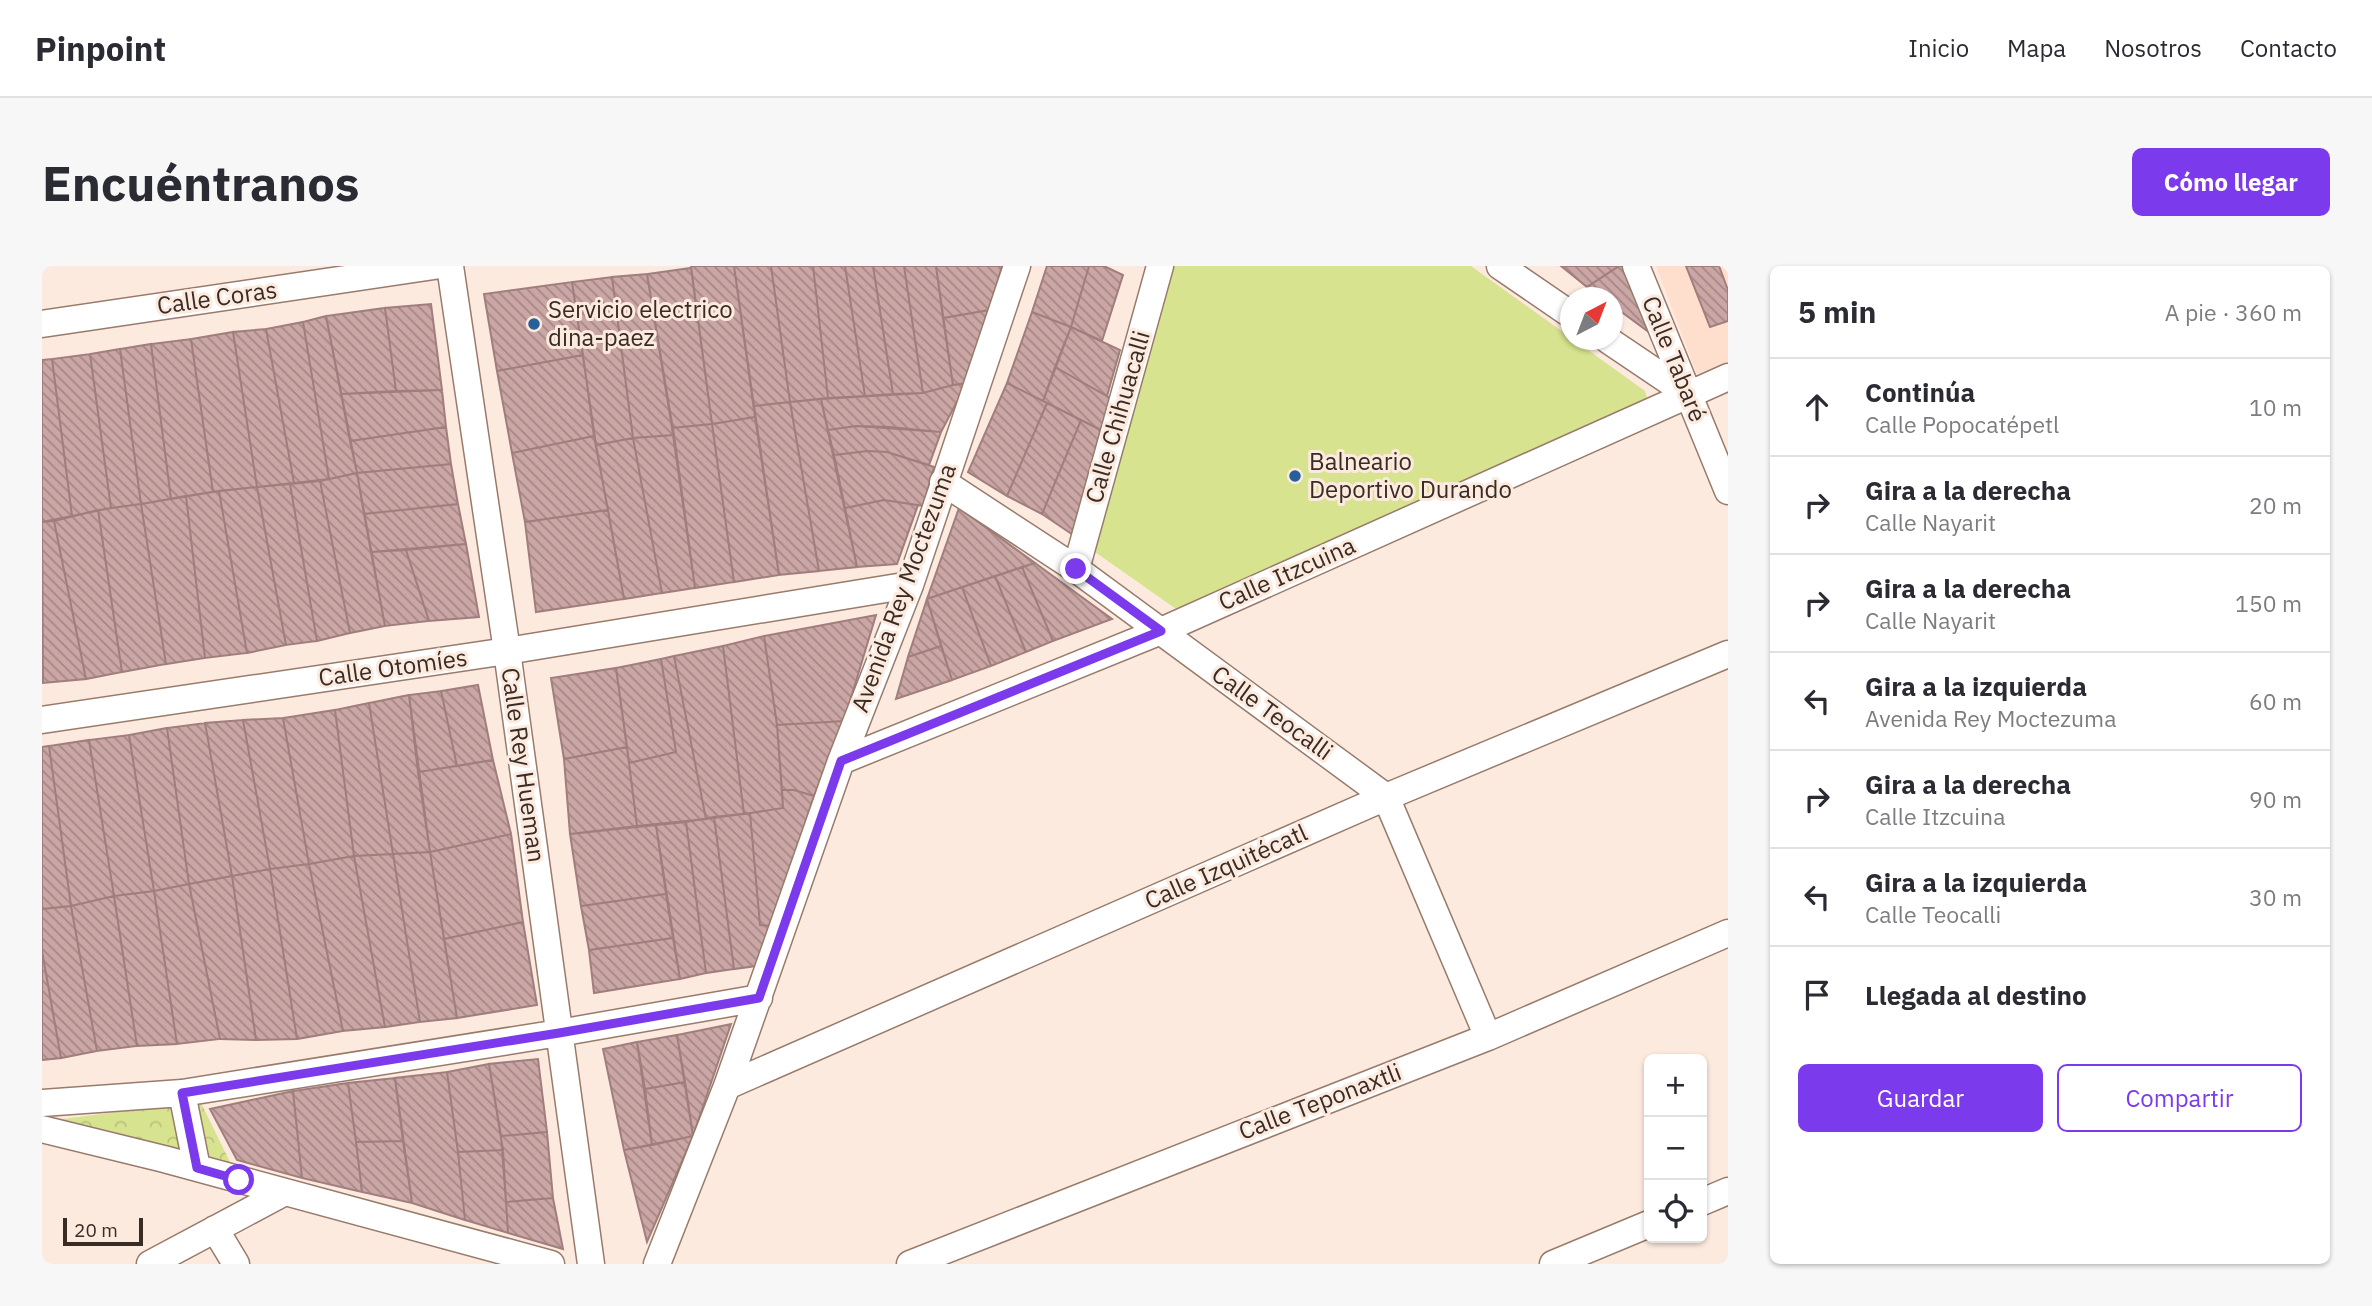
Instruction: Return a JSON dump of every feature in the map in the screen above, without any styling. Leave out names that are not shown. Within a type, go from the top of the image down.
[{"type":"street","name":"Calle Coras","points":[[42,324],[434,266]]},
{"type":"street","name":"Calle Rey Hueman","points":[[450,266],[507,651],[592,1264]]},
{"type":"street","name":"Avenida Rey Moctezuma","points":[[657,1264],[727,1087],[841,761],[910,585],[1017,266]]},
{"type":"street","name":"Calle Chihuacalli","points":[[1076,569],[1160,266]]},
{"type":"street","points":[[1500,266],[1560,307]]},
{"type":"street","name":"Calle Tabaré","points":[[1636,266],[1728,491]]},
{"type":"street","points":[[1623,350],[1688,394]]},
{"type":"street","name":"Calle Itzcuina","points":[[841,761],[1161,631],[1728,377]]},
{"type":"street","name":"Calle Teocalli","points":[[943,482],[1076,569],[1386,797]]},
{"type":"street","name":"Calle Otomíes","points":[[42,720],[507,651],[910,585]]},
{"type":"street","name":"Calle Izquitécatl","points":[[727,1087],[1386,797],[1728,654]]},
{"type":"street","points":[[1386,797],[1488,1037]]},
{"type":"street","name":"Calle Teponaxtli","points":[[910,1264],[1488,1037],[1728,933]]},
{"type":"street","points":[[42,1103],[182,1093],[759,998]]},
{"type":"street","points":[[182,1093],[197,1168]]},
{"type":"street","points":[[42,1129],[551,1264]]},
{"type":"street","points":[[1707,1200],[1728,1191]]},
{"type":"street","points":[[150,1264],[283,1193]]},
{"type":"street","points":[[1553,1264],[1644,1226]]},
{"type":"street","points":[[215,1229],[236,1264]]},
{"type":"shaded area","points":[[1656,266],[1728,266],[1728,361],[1697,374]]},
{"type":"green space","name":"Balneario Deportivo Durando","points":[[1165,266],[1471,266],[1560,330],[1560,350],[1588,350],[1645,391],[1647,398],[1642,407],[1179,611],[1085,545]]},
{"type":"green space","points":[[200,1101],[232,1166],[55,1120]]},
{"type":"building","points":[[691,266],[734,266],[755,417],[712,424]]},
{"type":"building","points":[[734,266],[771,266],[790,402],[754,406]]},
{"type":"building","points":[[771,266],[813,266],[828,398],[790,402]]},
{"type":"building","points":[[813,266],[845,266],[865,396],[828,398]]},
{"type":"building","points":[[845,266],[873,266],[893,394],[865,396]]},
{"type":"building","points":[[873,266],[904,266],[923,393],[893,394]]},
{"type":"building","points":[[904,266],[936,266],[953,385],[923,393]]},
{"type":"building","points":[[936,266],[1002,266],[989,310],[943,318]]},
{"type":"building","points":[[1047,266],[1089,266],[1071,327],[1032,312]]},
{"type":"building","points":[[1089,266],[1104,266],[1123,275],[1102,341],[1071,327]]},
{"type":"building","points":[[1561,266],[1619,266],[1587,287]]},
{"type":"building","points":[[1619,266],[1628,266],[1657,338],[1623,313],[1623,287],[1587,287]]},
{"type":"building","points":[[1686,266],[1719,266],[1728,290],[1728,321],[1710,327]]},
{"type":"building","points":[[691,268],[712,424],[672,428],[647,274]]},
{"type":"building","points":[[647,274],[674,435],[633,438],[612,277]]},
{"type":"building","points":[[612,277],[633,438],[596,445],[572,282]]},
{"type":"building","name":"Servicio electrico dina-paez","points":[[572,282],[583,355],[497,371],[484,294]]},
{"type":"building","points":[[431,304],[442,390],[396,391],[385,308]]},
{"type":"building","points":[[385,308],[396,391],[341,394],[326,316]]},
{"type":"building","points":[[989,310],[967,383],[953,385],[943,318]]},
{"type":"building","points":[[1032,312],[1071,327],[1043,401],[1007,383]]},
{"type":"building","points":[[326,316],[357,473],[329,479],[303,322]]},
{"type":"building","points":[[303,322],[329,479],[294,483],[266,329]]},
{"type":"building","points":[[1071,327],[1120,350],[1107,396],[1055,367]]},
{"type":"building","points":[[266,329],[294,483],[257,487],[233,332]]},
{"type":"building","points":[[233,332],[257,487],[213,492],[191,339]]},
{"type":"building","points":[[191,339],[213,492],[171,499],[151,344]]},
{"type":"building","points":[[151,344],[171,499],[141,504],[120,349]]},
{"type":"building","points":[[120,349],[141,504],[111,508],[90,354]]},
{"type":"building","points":[[90,354],[111,508],[72,516],[52,359]]},
{"type":"building","points":[[583,355],[594,436],[512,453],[497,371]]},
{"type":"building","points":[[52,359],[72,516],[42,522],[42,360]]},
{"type":"building","points":[[1055,367],[1114,400],[1105,432],[1043,401]]},
{"type":"building","points":[[967,383],[941,432],[856,426],[828,430],[821,399],[923,393]]},
{"type":"building","points":[[1007,383],[1047,403],[1007,496],[968,472]]},
{"type":"building","points":[[442,390],[446,427],[350,441],[341,394]]},
{"type":"building","points":[[821,399],[857,567],[819,571],[790,402]]},
{"type":"building","points":[[790,402],[819,571],[779,575],[754,406]]},
{"type":"building","points":[[1047,403],[1081,420],[1042,514],[1007,496]]},
{"type":"building","points":[[755,417],[779,575],[734,582],[712,424]]},
{"type":"building","points":[[1081,420],[1105,432],[1076,537],[1042,514]]},
{"type":"building","points":[[712,424],[734,582],[695,588],[672,428]]},
{"type":"building","points":[[856,426],[941,432],[929,465],[887,452],[834,455],[828,430]]},
{"type":"building","points":[[446,427],[451,464],[357,473],[350,441]]},
{"type":"building","points":[[674,435],[695,588],[662,593],[633,438]]},
{"type":"building","points":[[594,436],[608,510],[525,522],[512,453]]},
{"type":"building","points":[[633,438],[662,593],[624,599],[596,445]]},
{"type":"building","points":[[887,452],[934,467],[923,506],[884,500],[845,508],[834,455]]},
{"type":"building","points":[[451,464],[458,504],[364,514],[357,473]]},
{"type":"building","points":[[357,473],[385,626],[350,633],[320,481]]},
{"type":"building","points":[[320,481],[350,633],[317,641],[290,484]]},
{"type":"building","points":[[290,484],[317,641],[286,645],[257,487]]},
{"type":"building","points":[[257,487],[286,645],[247,653],[219,491]]},
{"type":"building","points":[[219,491],[247,653],[205,658],[186,496]]},
{"type":"building","points":[[186,496],[205,658],[166,664],[141,504]]},
{"type":"building","points":[[884,500],[918,505],[897,564],[857,567],[845,508]]},
{"type":"building","points":[[141,504],[166,664],[122,672],[98,510]]},
{"type":"building","points":[[458,504],[466,544],[371,552],[364,514]]},
{"type":"building","points":[[959,508],[1035,563],[927,599]]},
{"type":"building","points":[[98,510],[122,672],[86,679],[54,521]]},
{"type":"building","points":[[608,510],[624,599],[536,612],[525,522]]},
{"type":"building","points":[[54,521],[86,679],[43,683],[42,522]]},
{"type":"building","points":[[466,544],[479,617],[429,621],[406,550]]},
{"type":"building","points":[[406,550],[429,621],[385,626],[371,552]]},
{"type":"building","points":[[1035,563],[1112,619],[1053,641],[1022,567]]},
{"type":"building","points":[[1022,567],[1053,641],[1026,652],[995,576]]},
{"type":"building","points":[[995,576],[1026,652],[991,666],[962,587]]},
{"type":"building","points":[[962,587],[991,666],[952,680],[927,599]]},
{"type":"building","points":[[927,599],[941,646],[908,657]]},
{"type":"building","points":[[876,615],[844,721],[777,725],[764,636]]},
{"type":"building","points":[[764,636],[777,725],[783,808],[744,814],[723,646]]},
{"type":"building","points":[[723,646],[744,814],[706,819],[674,656]]},
{"type":"building","points":[[941,646],[952,680],[896,699],[908,657]]},
{"type":"building","points":[[674,656],[706,819],[637,826],[629,763],[676,752],[661,659]]},
{"type":"building","points":[[661,659],[676,752],[629,763],[616,668]]},
{"type":"building","points":[[616,668],[627,747],[564,759],[551,678]]},
{"type":"building","points":[[478,685],[493,760],[457,766],[441,691]]},
{"type":"building","points":[[441,691],[457,766],[418,772],[409,695]]},
{"type":"building","points":[[409,695],[430,852],[393,854],[369,703]]},
{"type":"building","points":[[369,703],[393,854],[354,856],[335,710]]},
{"type":"building","points":[[335,710],[354,856],[309,864],[283,718]]},
{"type":"building","points":[[283,718],[309,864],[270,869],[243,720]]},
{"type":"building","points":[[243,720],[270,869],[232,876],[205,723]]},
{"type":"building","points":[[844,721],[814,796],[794,790],[782,790],[777,725]]},
{"type":"building","points":[[205,723],[232,876],[189,884],[167,728]]},
{"type":"building","points":[[167,728],[189,884],[154,891],[129,735]]},
{"type":"building","points":[[129,735],[154,891],[114,896],[89,740]]},
{"type":"building","points":[[89,740],[114,896],[71,906],[49,746]]},
{"type":"building","points":[[49,746],[71,906],[42,909],[42,747]]},
{"type":"building","points":[[627,747],[637,826],[570,834],[564,759]]},
{"type":"building","points":[[493,760],[511,834],[430,852],[418,772]]},
{"type":"building","points":[[782,790],[794,790],[814,796],[772,926],[760,925],[750,813],[783,808]]},
{"type":"building","points":[[750,813],[760,925],[772,926],[756,966],[734,969],[714,817]]},
{"type":"building","points":[[714,817],[734,969],[706,973],[686,822]]},
{"type":"building","points":[[686,822],[706,973],[680,979],[656,825]]},
{"type":"building","points":[[656,825],[666,894],[581,906],[570,834]]},
{"type":"building","points":[[511,834],[523,922],[444,939],[430,852]]},
{"type":"building","points":[[430,852],[457,1018],[420,1022],[393,854]]},
{"type":"building","points":[[393,854],[420,1022],[385,1027],[354,856]]},
{"type":"building","points":[[354,856],[385,1027],[343,1031],[309,864]]},
{"type":"building","points":[[309,864],[343,1031],[297,1039],[270,869]]},
{"type":"building","points":[[270,869],[297,1039],[256,1040],[232,876]]},
{"type":"building","points":[[232,876],[256,1040],[220,1039],[189,884]]},
{"type":"building","points":[[189,884],[220,1039],[177,1044],[154,891]]},
{"type":"building","points":[[154,891],[177,1044],[137,1046],[114,896]]},
{"type":"building","points":[[666,894],[673,938],[589,950],[581,906]]},
{"type":"building","points":[[114,896],[137,1046],[97,1051],[71,906]]},
{"type":"building","points":[[71,906],[97,1051],[61,1058],[42,951],[42,909]]},
{"type":"building","points":[[523,922],[537,1005],[457,1018],[444,939]]},
{"type":"building","points":[[673,938],[680,979],[594,993],[589,950]]},
{"type":"building","points":[[42,951],[61,1058],[42,1060]]},
{"type":"building","points":[[731,1024],[693,1136],[677,1035]]},
{"type":"building","points":[[677,1035],[685,1082],[645,1089],[637,1042]]},
{"type":"building","points":[[637,1042],[652,1145],[624,1150],[603,1049]]},
{"type":"building","points":[[538,1059],[547,1132],[501,1136],[489,1064]]},
{"type":"building","points":[[489,1064],[503,1150],[458,1152],[447,1072]]},
{"type":"building","points":[[447,1072],[465,1220],[412,1203],[395,1078]]},
{"type":"building","points":[[395,1078],[403,1141],[356,1142],[348,1083]]},
{"type":"building","points":[[685,1082],[693,1136],[652,1145],[645,1089]]},
{"type":"building","points":[[348,1083],[362,1192],[302,1178],[293,1091]]},
{"type":"building","points":[[293,1091],[302,1178],[237,1160],[210,1109]]},
{"type":"building","points":[[547,1132],[553,1198],[506,1202],[501,1136]]},
{"type":"building","points":[[693,1136],[647,1242],[624,1150]]},
{"type":"building","points":[[403,1141],[412,1203],[362,1192],[356,1142]]},
{"type":"building","points":[[503,1150],[508,1233],[465,1220],[458,1152]]},
{"type":"building","points":[[553,1198],[563,1249],[508,1233],[506,1202]]},
{"type":"place","name":"Servicio electrico dina-paez","points":[[534,324]]},
{"type":"place","name":"Balneario Deportivo Durando","points":[[1295,476]]},
{"type":"route","points":[[239,1180],[197,1168],[182,1093],[759,998],[841,761],[1161,631],[1076,569]]}]
